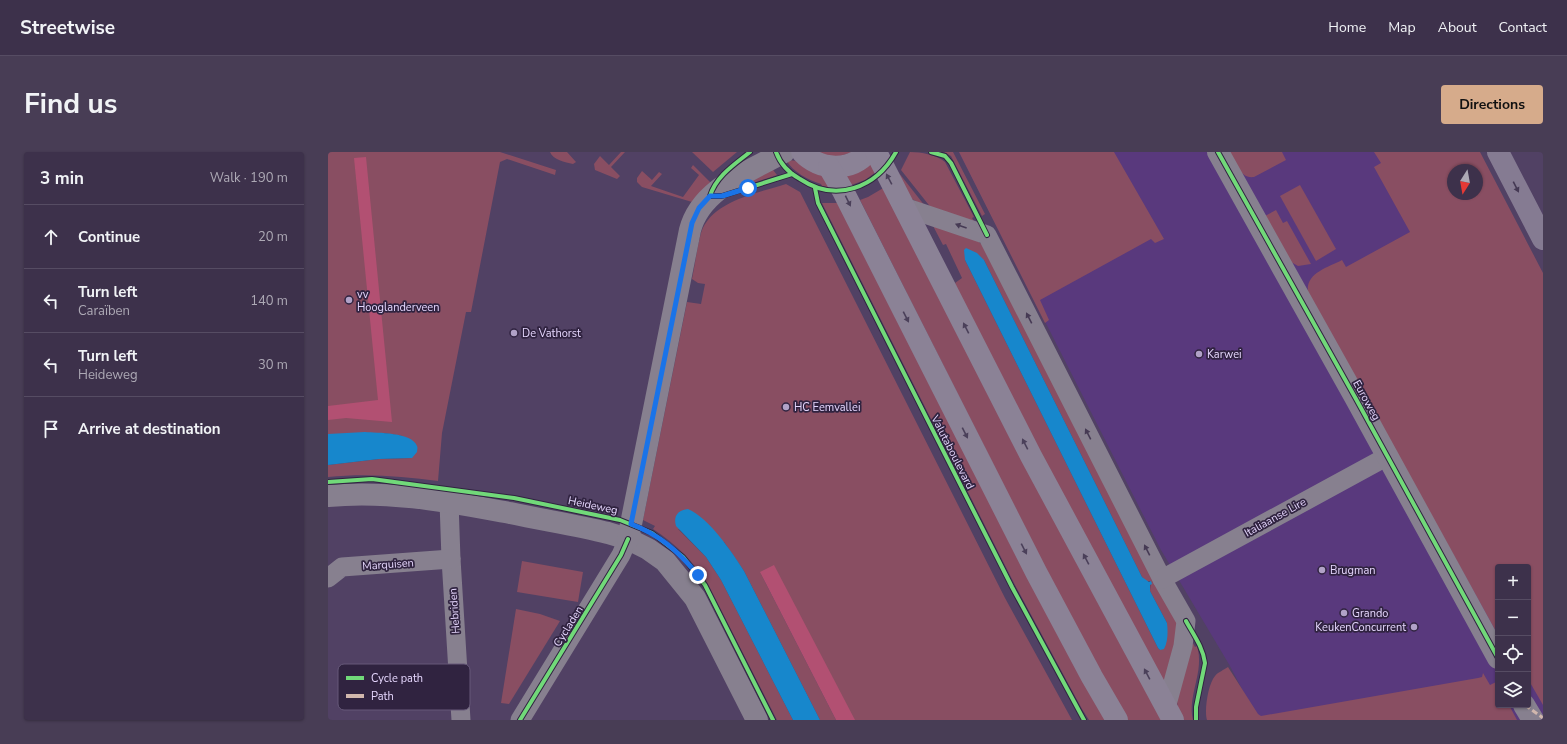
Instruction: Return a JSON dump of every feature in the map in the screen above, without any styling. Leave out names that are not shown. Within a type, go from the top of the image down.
[{"type":"highway","points":[[1498,152],[1543,239]]},
{"type":"main road","points":[[802,152],[812,161],[829,167],[844,166],[855,163],[868,152]]},
{"type":"main road","points":[[876,152],[1031,456],[1169,714]]},
{"type":"main road","name":"Valutaboulevard","points":[[829,167],[846,197],[1036,572],[1082,658],[1118,720]]},
{"type":"street","points":[[628,539],[692,223],[699,208],[714,192],[784,152]]},
{"type":"street","name":"Euroweg","points":[[1218,152],[1388,456],[1495,652]]},
{"type":"street","points":[[904,207],[986,235],[1162,579],[1186,621],[1184,646],[1169,714]]},
{"type":"street","name":"Italiaanse Lire","points":[[1162,579],[1388,456]]},
{"type":"street","points":[[328,496],[371,494],[396,495],[449,502],[600,531],[628,539],[648,548],[665,561],[695,598],[757,720]]},
{"type":"street","name":"Hebriden","points":[[449,502],[458,664]]},
{"type":"street","name":"Cycladen","points":[[520,720],[622,555],[628,539]]},
{"type":"street","name":"Marquisen","points":[[328,578],[342,567],[451,559]]},
{"type":"street","points":[[1526,708],[1533,720]]},
{"type":"street","name":"Hebriden","points":[[460,710],[461,720]]},
{"type":"shaded area","points":[[328,152],[500,152],[556,170],[555,175],[507,159],[500,162],[471,312],[466,312],[442,433],[438,481],[356,475],[328,477],[328,465],[379,459],[412,458],[402,436],[384,433],[328,454]]},
{"type":"shaded area","points":[[550,152],[567,152],[576,162],[573,164],[560,160],[554,157]]},
{"type":"shaded area","points":[[621,152],[625,152],[611,167],[620,176],[617,179],[595,170],[594,164],[600,156],[609,165]]},
{"type":"shaded area","points":[[692,152],[737,152],[713,172]]},
{"type":"shaded area","points":[[817,152],[853,152],[834,158]]},
{"type":"shaded area","points":[[910,152],[929,154],[938,157],[945,162],[974,217],[972,218],[974,221],[932,209],[901,170]]},
{"type":"shaded area","points":[[944,152],[953,152],[985,214],[982,216],[951,156]]},
{"type":"shaded area","points":[[959,152],[1429,152],[1447,185],[1447,200],[1455,200],[1543,360],[1543,720],[1258,720],[1230,666],[1161,550]]},
{"type":"shaded area","points":[[959,152],[1114,152],[1164,239],[1155,243],[1151,239],[1040,300],[1049,320],[1045,323]]},
{"type":"shaded area","points":[[1230,152],[1282,152],[1286,160],[1254,177],[1249,177],[1242,173],[1236,165]]},
{"type":"shaded area","points":[[1374,152],[1480,152],[1543,273],[1543,705],[1531,684],[1531,564],[1495,564],[1495,630],[1308,293],[1310,281],[1318,272],[1342,260],[1346,267],[1410,232],[1374,167],[1381,163]]},
{"type":"shaded area","points":[[366,157],[392,422],[346,418],[328,420],[328,406],[378,400],[354,158]]},
{"type":"shaded area","points":[[786,160],[800,161],[822,172],[833,188],[822,186],[821,184],[801,175]]},
{"type":"shaded area","points":[[870,160],[880,169],[865,180],[846,187],[841,175]]},
{"type":"shaded area","points":[[693,165],[711,183],[692,202],[642,187],[637,182],[637,178],[642,171],[652,180],[659,172],[662,174],[651,186],[683,197],[699,175],[691,168]]},
{"type":"shaded area","points":[[770,166],[777,175],[735,189]]},
{"type":"shaded area","points":[[899,173],[925,206],[908,197]]},
{"type":"shaded area","name":"HC Eemvallei","points":[[786,184],[800,192],[1005,598],[1072,720],[846,720],[760,572],[836,720],[820,720],[744,571],[724,542],[678,529],[706,557],[721,580],[793,720],[777,720],[708,584],[684,554],[653,529],[655,526],[643,520],[687,302],[701,304],[705,284],[698,283],[692,279],[701,233],[706,222],[725,206],[749,195]]},
{"type":"shaded area","points":[[1300,185],[1336,249],[1316,261],[1280,196]]},
{"type":"shaded area","points":[[885,187],[1168,720],[1122,720],[860,200]]},
{"type":"shaded area","points":[[822,203],[843,203],[1112,720],[1089,720],[1082,709],[1015,585]]},
{"type":"shaded area","points":[[1276,210],[1283,223],[1287,221],[1311,264],[1298,266],[1291,262],[1265,216]]},
{"type":"shaded area","points":[[931,222],[975,239],[984,246],[1179,619],[1178,645],[1165,687],[973,331],[955,283],[962,278],[946,244],[943,245]],"holes":[[[965,260],[984,260],[1142,577],[1146,581],[1151,581],[1150,591],[1167,623],[1160,650]]]},
{"type":"shaded area","points":[[522,561],[583,572],[578,602],[517,592]]},
{"type":"shaded area","points":[[774,565],[855,720],[836,720],[760,572]]},
{"type":"shaded area","points":[[516,609],[540,614],[560,621],[509,704],[501,703]]},
{"type":"shaded area","points":[[1193,643],[1195,647],[1197,646],[1199,665],[1192,702],[1193,720],[1179,720],[1177,701]]},
{"type":"shaded area","points":[[1228,667],[1258,714],[1261,716],[1478,678],[1482,677],[1483,673],[1490,685],[1495,682],[1495,708],[1511,708],[1517,720],[1207,720],[1206,704],[1210,685],[1219,672]]},
{"type":"water","points":[[966,248],[977,253],[984,260],[1142,577],[1149,582],[1151,581],[1152,584],[1150,585],[1150,591],[1167,623],[1168,629],[1164,649],[1160,650],[1158,648],[965,260],[964,250]]},
{"type":"water","points":[[365,432],[394,434],[408,438],[414,441],[417,446],[417,452],[412,458],[379,459],[328,465],[328,434]]},
{"type":"water","points":[[688,509],[696,513],[712,528],[727,545],[744,571],[820,720],[793,720],[721,580],[706,557],[676,526],[675,519],[677,514]]},
{"type":"marked path","points":[[1529,708],[1543,718]]},
{"type":"cycle path","points":[[750,152],[721,176],[710,196],[722,196],[792,174]]},
{"type":"cycle path","points":[[776,152],[785,167],[792,174],[814,186],[827,190],[854,188],[866,183],[878,175],[896,152]]},
{"type":"cycle path","points":[[931,152],[945,156],[951,163],[987,235]]},
{"type":"cycle path","points":[[1218,152],[1495,653]]},
{"type":"cycle path","points":[[815,188],[818,203],[1012,587],[1084,720]]},
{"type":"cycle path","name":"Heideweg","points":[[328,482],[372,479],[514,498],[620,520],[652,533],[683,557],[705,585],[773,720]]},
{"type":"cycle path","points":[[520,720],[621,555],[628,539]]},
{"type":"cycle path","points":[[1186,621],[1200,646],[1205,663],[1196,707],[1196,720]]},
{"type":"place","name":"vv Hooglanderveen","points":[[349,300]]},
{"type":"place","name":"De Vathorst","points":[[514,333]]},
{"type":"place","name":"Karwei","points":[[1199,354]]},
{"type":"place","name":"HC Eemvallei","points":[[786,407]]},
{"type":"place","name":"Brugman","points":[[1322,570]]},
{"type":"place","name":"Grando","points":[[1344,613]]},
{"type":"place","name":"KeukenConcurrent","points":[[1414,627]]},
{"type":"route","points":[[698,575],[683,557],[663,540],[642,528],[631,524],[692,223],[699,208],[710,196],[722,196],[748,188]]}]
